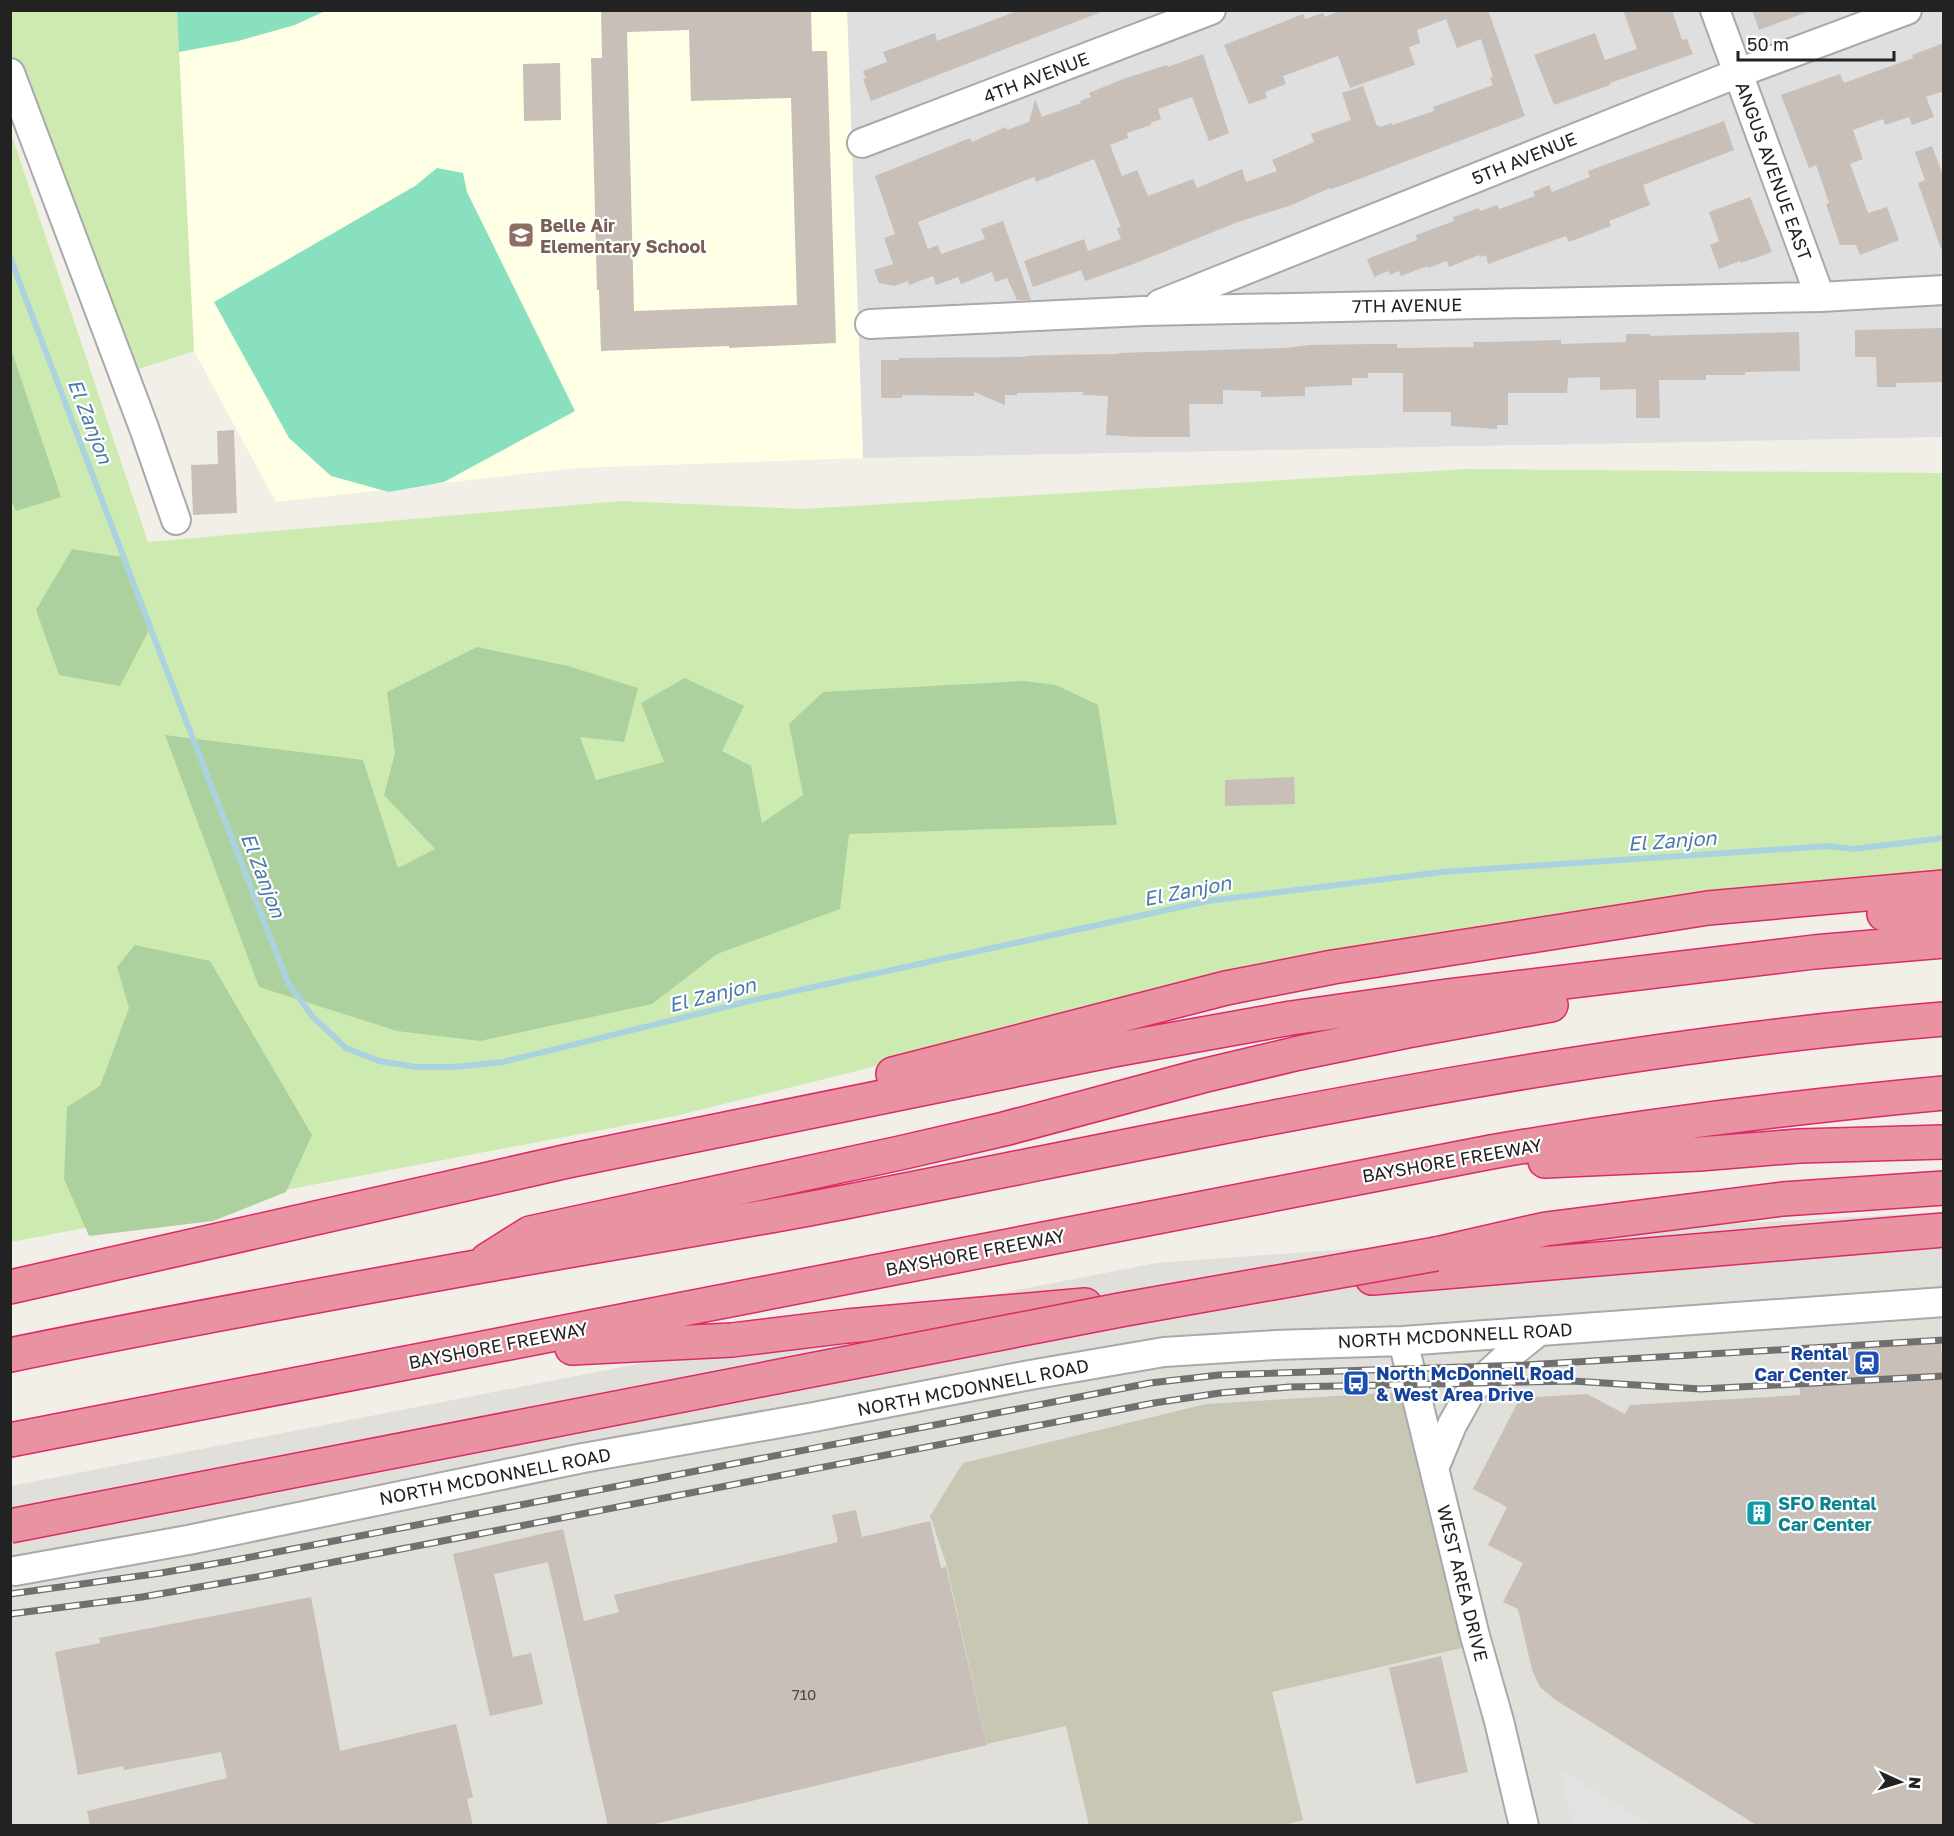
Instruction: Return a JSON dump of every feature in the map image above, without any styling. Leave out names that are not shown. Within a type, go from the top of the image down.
[{"type":"highway","points":[[568,1161],[842,1087],[1226,988],[1333,967],[1696,910],[1749,903],[1944,887]]},
{"type":"highway","points":[[1333,967],[1733,926],[1944,910]]},
{"type":"highway","points":[[10,1287],[568,1161],[1108,1050],[1291,1018],[1447,996],[1814,952],[1944,941]]},
{"type":"highway","points":[[476,1267],[530,1233],[1004,1129],[1202,1076],[1310,1051],[1551,1005],[1711,985],[1944,962]]},
{"type":"highway","points":[[10,1355],[193,1318],[816,1208],[1328,1107],[1527,1071],[1755,1038],[1944,1019]]},
{"type":"highway","name":"BAYSHORE FREEWAY","points":[[10,1440],[1408,1168],[1644,1127],[1944,1093]]},
{"type":"highway","points":[[1408,1168],[1699,1154],[1799,1146],[1944,1142]]},
{"type":"highway","points":[[10,1526],[1120,1310],[1436,1254],[1787,1213],[1944,1188]]},
{"type":"highway","points":[[1869,1201],[1944,1206]]},
{"type":"highway","points":[[456,1354],[732,1340],[871,1324],[1470,1269],[1944,1230]]},
{"type":"street","name":"4TH AVENUE","points":[[862,143],[1211,10]]},
{"type":"street","name":"ANGUS AVENUE EAST","points":[[1715,10],[1820,297]]},
{"type":"street","name":"5TH AVENUE","points":[[1144,311],[1738,73],[1907,10]]},
{"type":"street","points":[[10,73],[144,428],[176,520]]},
{"type":"street","name":"7TH AVENUE","points":[[870,324],[1144,311],[1820,297],[1944,290]]},
{"type":"street","name":"NORTH MCDONNELL ROAD","points":[[12,1572],[188,1540],[583,1458],[814,1418],[1064,1369],[1164,1352],[1275,1345],[1403,1341],[1944,1302]]},
{"type":"street","points":[[1434,1466],[1452,1425],[1472,1389],[1509,1354],[1539,1331]]},
{"type":"street","name":"WEST AREA DRIVE","points":[[1403,1341],[1524,1826]]},
{"type":"shaded area","name":"Belle Air Elementary School","points":[[285,11],[847,11],[863,458],[577,468],[276,502],[194,351],[179,52]]},
{"type":"shaded area","points":[[847,11],[1943,11],[1943,437],[863,458]]},
{"type":"shaded area","points":[[1943,1212],[1943,1825],[11,1826],[11,1486],[1156,1263],[1569,1233]]},
{"type":"shaded area","points":[[1402,1392],[1462,1648],[1272,1692],[1303,1820],[1280,1826],[1089,1825],[1066,1726],[987,1744],[946,1563],[930,1516],[963,1463],[1206,1404]]},
{"type":"shaded area","points":[[1559,1768],[1651,1825],[1572,1825]]},
{"type":"green space","points":[[177,10],[325,11],[295,25],[238,41],[179,52]]},
{"type":"green space","points":[[11,11],[177,11],[194,351],[133,371],[11,53]]},
{"type":"green space","points":[[10,130],[148,542],[620,501],[802,509],[1467,469],[1943,473],[1943,900],[1659,921],[1211,983],[675,1116],[11,1242]]},
{"type":"green space","points":[[437,168],[463,173],[467,192],[575,411],[444,482],[389,492],[331,476],[289,438],[214,302],[415,186]]},
{"type":"green space","points":[[11,349],[61,497],[16,511],[10,499]]},
{"type":"green space","points":[[72,549],[122,557],[149,630],[120,686],[59,675],[36,610]]},
{"type":"green space","points":[[477,647],[568,666],[638,688],[624,742],[580,737],[596,780],[664,762],[641,703],[685,678],[744,706],[722,751],[751,766],[762,823],[803,795],[789,724],[823,692],[1024,681],[1056,685],[1098,705],[1117,825],[849,834],[840,909],[717,954],[652,1004],[480,1041],[397,1031],[259,987],[165,735],[363,760],[398,868],[435,849],[384,795],[395,753],[387,692]]},
{"type":"green space","points":[[135,945],[210,961],[312,1135],[286,1192],[213,1221],[89,1236],[64,1179],[67,1107],[100,1086],[129,1008],[117,967]]},
{"type":"building","points":[[601,10],[811,10],[812,51],[827,51],[836,343],[601,351],[599,290],[597,290],[591,58],[602,58]],"holes":[[[689,30],[691,101],[791,98],[797,305],[634,311],[627,32]]]},
{"type":"building","points":[[1020,10],[1100,10],[1101,12],[871,101],[863,79],[866,78],[863,71],[887,62],[883,52],[935,33],[937,41]]},
{"type":"building","points":[[1342,10],[1488,10],[1525,116],[1085,281],[1081,270],[1033,287],[1024,261],[1084,239],[1088,251],[1121,239],[1117,228],[1121,227],[1094,159],[1036,182],[1034,177],[918,222],[928,249],[938,245],[941,254],[985,239],[981,229],[1003,221],[1031,300],[1017,300],[1007,278],[995,282],[992,272],[961,284],[958,277],[936,285],[933,276],[909,285],[908,281],[894,286],[879,283],[874,270],[893,264],[884,238],[895,234],[875,176],[970,138],[972,142],[1006,127],[1007,130],[1029,122],[1035,99],[1042,117],[1081,103],[1080,101],[1091,97],[1089,93],[1123,79],[1167,65],[1168,67],[1203,54],[1229,133],[1209,141],[1192,97],[1158,109],[1161,119],[1127,133],[1128,138],[1110,145],[1122,176],[1137,170],[1148,196],[1193,179],[1197,188],[1242,169],[1246,182],[1277,171],[1272,160],[1314,142],[1311,134],[1351,120],[1342,93],[1363,86],[1377,126],[1380,127],[1434,111],[1433,107],[1493,85],[1490,78],[1493,77],[1481,39],[1457,48],[1446,19],[1417,30],[1420,43],[1409,47],[1415,65],[1350,88],[1338,56],[1283,76],[1286,84],[1265,92],[1267,98],[1249,104],[1224,45],[1303,14],[1305,19],[1323,13],[1325,17]]},
{"type":"building","points":[[1623,10],[1672,10],[1682,40],[1687,39],[1693,54],[1554,105],[1534,55],[1595,33],[1605,60],[1637,49]]},
{"type":"building","points":[[1752,10],[1806,10],[1807,12],[1759,30]]},
{"type":"building","points":[[1944,43],[1944,91],[1926,97],[1934,117],[1912,125],[1909,117],[1885,125],[1883,119],[1853,130],[1863,159],[1850,164],[1868,213],[1887,207],[1899,240],[1860,255],[1856,245],[1840,245],[1816,165],[1809,168],[1781,95],[1840,74],[1844,83],[1913,58],[1912,55]]},
{"type":"building","points":[[560,63],[561,120],[524,121],[523,64]]},
{"type":"building","points":[[1724,121],[1734,150],[1643,185],[1650,205],[1609,221],[1611,226],[1569,242],[1566,236],[1488,264],[1486,255],[1480,257],[1479,255],[1449,267],[1447,261],[1401,276],[1399,271],[1390,275],[1388,271],[1374,277],[1367,259],[1417,240],[1416,235],[1454,221],[1453,217],[1479,208],[1480,211],[1497,205],[1499,209],[1535,196],[1533,192],[1549,185],[1552,192],[1590,177],[1588,171]]},
{"type":"building","points":[[1932,146],[1944,178],[1944,249],[1941,249],[1918,183],[1925,180],[1915,152]]},
{"type":"building","points":[[1750,197],[1772,252],[1719,269],[1710,245],[1719,241],[1709,212]]},
{"type":"building","points":[[1943,328],[1944,382],[1896,383],[1896,387],[1877,387],[1876,357],[1855,357],[1855,330]]},
{"type":"building","points":[[1799,332],[1800,371],[1706,375],[1706,380],[1659,380],[1660,418],[1636,418],[1636,389],[1600,390],[1600,377],[1568,378],[1567,393],[1508,393],[1508,425],[1497,425],[1497,429],[1451,426],[1451,412],[1403,412],[1403,373],[1368,373],[1368,378],[1352,378],[1352,385],[1305,387],[1305,396],[1261,397],[1261,391],[1223,390],[1223,404],[1189,404],[1190,437],[1106,435],[1108,396],[1083,395],[1083,392],[1005,395],[1005,405],[974,392],[974,396],[902,395],[902,398],[881,398],[881,360],[899,360],[899,358],[1025,357],[1284,348],[1309,345],[1397,344],[1397,348],[1474,347],[1473,342],[1561,340],[1561,344],[1626,342],[1626,334],[1650,334],[1650,336]]},
{"type":"building","points":[[234,430],[237,513],[193,515],[191,465],[218,464],[217,431]]},
{"type":"building","points":[[1294,777],[1295,804],[1225,806],[1225,780]]},
{"type":"building","name":"SFO Rental Car Center","points":[[1941,1343],[1944,1393],[1944,1826],[1758,1826],[1554,1699],[1540,1687],[1532,1670],[1518,1609],[1503,1602],[1523,1563],[1488,1545],[1507,1507],[1473,1489],[1520,1398],[1587,1394],[1625,1414],[1630,1405],[1800,1395],[1798,1351]]},
{"type":"building","points":[[856,1510],[862,1537],[930,1521],[941,1568],[946,1567],[987,1745],[646,1826],[608,1826],[548,1562],[494,1574],[513,1657],[531,1653],[543,1704],[490,1716],[453,1554],[563,1529],[584,1621],[619,1612],[614,1595],[838,1542],[832,1515]]},
{"type":"building","points":[[311,1597],[340,1751],[456,1724],[473,1797],[467,1799],[473,1826],[90,1826],[87,1811],[227,1778],[221,1752],[124,1770],[123,1766],[78,1775],[55,1652],[100,1643],[99,1638]]},
{"type":"building","points":[[1441,1656],[1468,1772],[1416,1784],[1389,1668]]},
{"type":"waterway","name":"El Zanjon","points":[[10,257],[288,983],[313,1017],[346,1048],[379,1061],[416,1067],[454,1067],[503,1062],[754,1000],[1208,901],[1442,872],[1829,846],[1853,849],[1944,838]]},
{"type":"railway","points":[[10,1594],[230,1561],[1150,1383],[1219,1375],[1525,1365],[1944,1340]]},
{"type":"railway","points":[[10,1614],[142,1597],[257,1577],[1154,1403],[1220,1393],[1289,1387],[1572,1381],[1701,1389],[1944,1376]]},
{"type":"place","name":"Belle Air Elementary School","points":[[521,235]]},
{"type":"place","name":"Rental Car Center","points":[[1867,1363]]},
{"type":"place","name":"North McDonnell Road & West Area Drive","points":[[1356,1383]]},
{"type":"place","name":"SFO Rental Car Center","points":[[1759,1513]]}]
